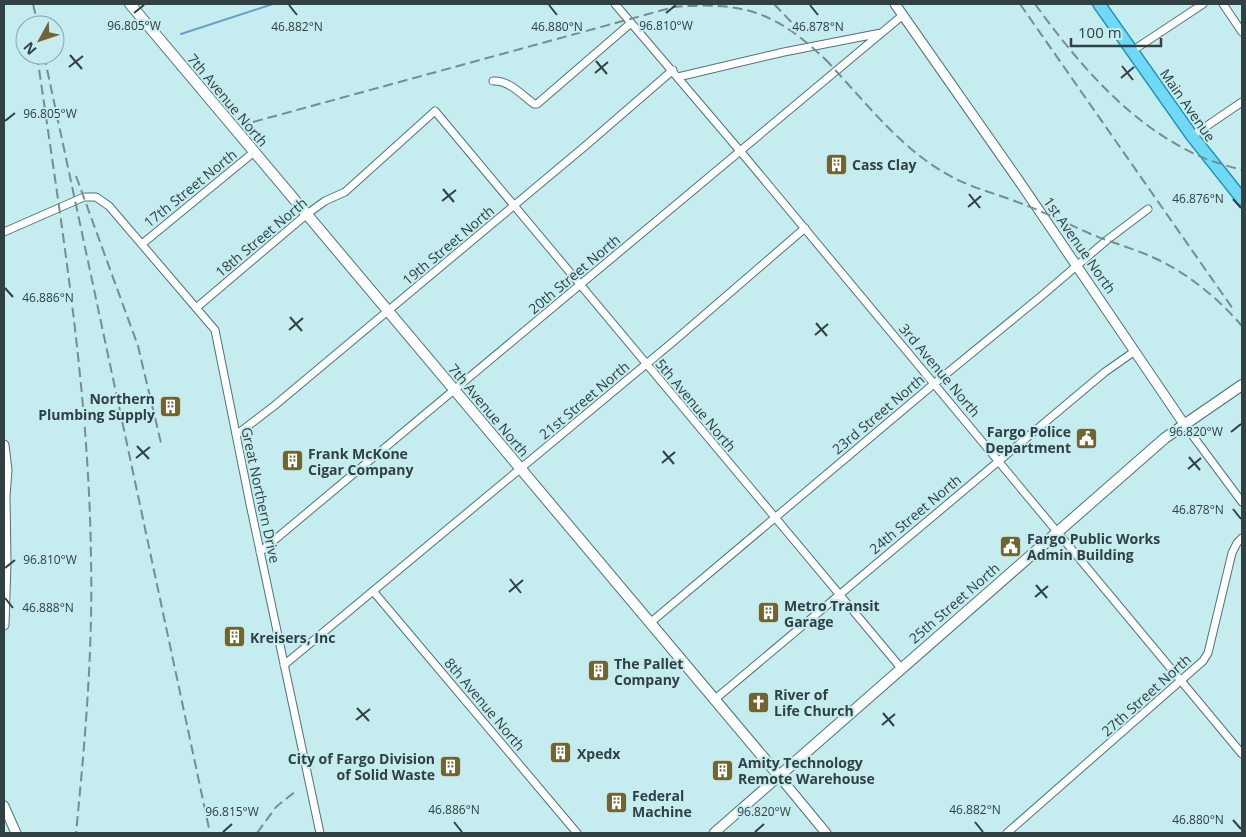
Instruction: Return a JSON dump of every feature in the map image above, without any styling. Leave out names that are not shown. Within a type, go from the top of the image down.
[{"type":"main road","name":"7th Avenue North","points":[[130,4],[779,776]]},
{"type":"main road","name":"Main Avenue","points":[[1099,4],[1192,136],[1241,200]]},
{"type":"main road","name":"25th Street North","points":[[779,776],[1165,438],[1242,385]]},
{"type":"street","name":"3rd Avenue North","points":[[615,4],[741,151],[1242,754]]},
{"type":"street","name":"1st Avenue North","points":[[895,4],[1184,424],[1242,502]]},
{"type":"street","points":[[1132,51],[1203,4]]},
{"type":"street","points":[[1223,4],[1242,32]]},
{"type":"street","name":"20th Street North","points":[[260,552],[903,15]]},
{"type":"street","points":[[494,81],[500,80],[506,83],[534,104],[537,104],[631,23]]},
{"type":"street","points":[[678,77],[784,52],[881,33]]},
{"type":"street","name":"19th Street North","points":[[236,435],[274,406],[514,206],[673,70]]},
{"type":"street","points":[[1192,136],[1242,102]]},
{"type":"street","name":"5th Avenue North","points":[[435,111],[901,668]]},
{"type":"street","name":"18th Street North","points":[[196,308],[307,214],[325,201],[345,192],[435,111]]},
{"type":"street","name":"17th Street North","points":[[142,244],[254,152]]},
{"type":"street","name":"Great Northern Drive","points":[[4,232],[84,197],[102,200],[215,330],[320,833]]},
{"type":"street","name":"23rd Street North","points":[[650,623],[934,383],[1107,240],[1148,209]]},
{"type":"street","name":"21st Street North","points":[[284,665],[521,469],[805,228]]},
{"type":"street","name":"24th Street North","points":[[714,700],[1105,372],[1135,351]]},
{"type":"street","points":[[4,446],[7,470],[4,496],[6,568],[4,625]]},
{"type":"street","name":"27th Street North","points":[[1007,833],[1203,661],[1208,653],[1232,553],[1242,538]]},
{"type":"street","name":"8th Avenue North","points":[[373,591],[577,833]]},
{"type":"street","name":"25th Street North","points":[[714,833],[779,776]]},
{"type":"street","name":"7th Avenue North","points":[[779,776],[826,833]]},
{"type":"street","points":[[4,806],[16,833]]},
{"type":"waterway","points":[[181,34],[273,4]]},
{"type":"railway","points":[[33,4],[36,15]]},
{"type":"railway","points":[[774,4],[798,29]]},
{"type":"railway","points":[[1020,4],[1233,309]]},
{"type":"railway","points":[[1035,4],[1090,73],[1133,114],[1182,148],[1209,160],[1242,170]]},
{"type":"railway","points":[[253,122],[674,7],[721,6],[759,14],[777,22],[794,33],[830,64]]},
{"type":"railway","points":[[825,59],[902,141],[937,168],[970,185],[1043,212],[1093,235],[1163,262],[1200,286],[1242,326]]},
{"type":"railway","points":[[38,65],[72,306],[85,432],[89,495],[91,559],[90,662],[76,833]]},
{"type":"railway","points":[[46,65],[210,833]]},
{"type":"railway","points":[[76,176],[138,346],[161,443]]},
{"type":"railway","points":[[257,833],[276,807],[297,790]]},
{"type":"place","name":"Cass Clay","points":[[836,164]]},
{"type":"place","name":"Northern Plumbing Supply","points":[[171,406]]},
{"type":"place","name":"Fargo Police Department","points":[[1087,439]]},
{"type":"place","name":"Frank McKone Cigar Company","points":[[292,461]]},
{"type":"place","name":"Fargo Public Works Admin Building","points":[[1011,546]]},
{"type":"place","name":"Metro Transit Garage","points":[[768,613]]},
{"type":"place","name":"Kreisers, Inc","points":[[234,637]]},
{"type":"place","name":"The Pallet Company","points":[[598,671]]},
{"type":"place","name":"River of Life Church","points":[[758,702]]},
{"type":"place","name":"Xpedx","points":[[561,753]]},
{"type":"place","name":"City of Fargo Division of Solid Waste","points":[[451,766]]},
{"type":"place","name":"Amity Technology Remote Warehouse","points":[[722,770]]},
{"type":"place","name":"Federal Machine","points":[[616,803]]}]
